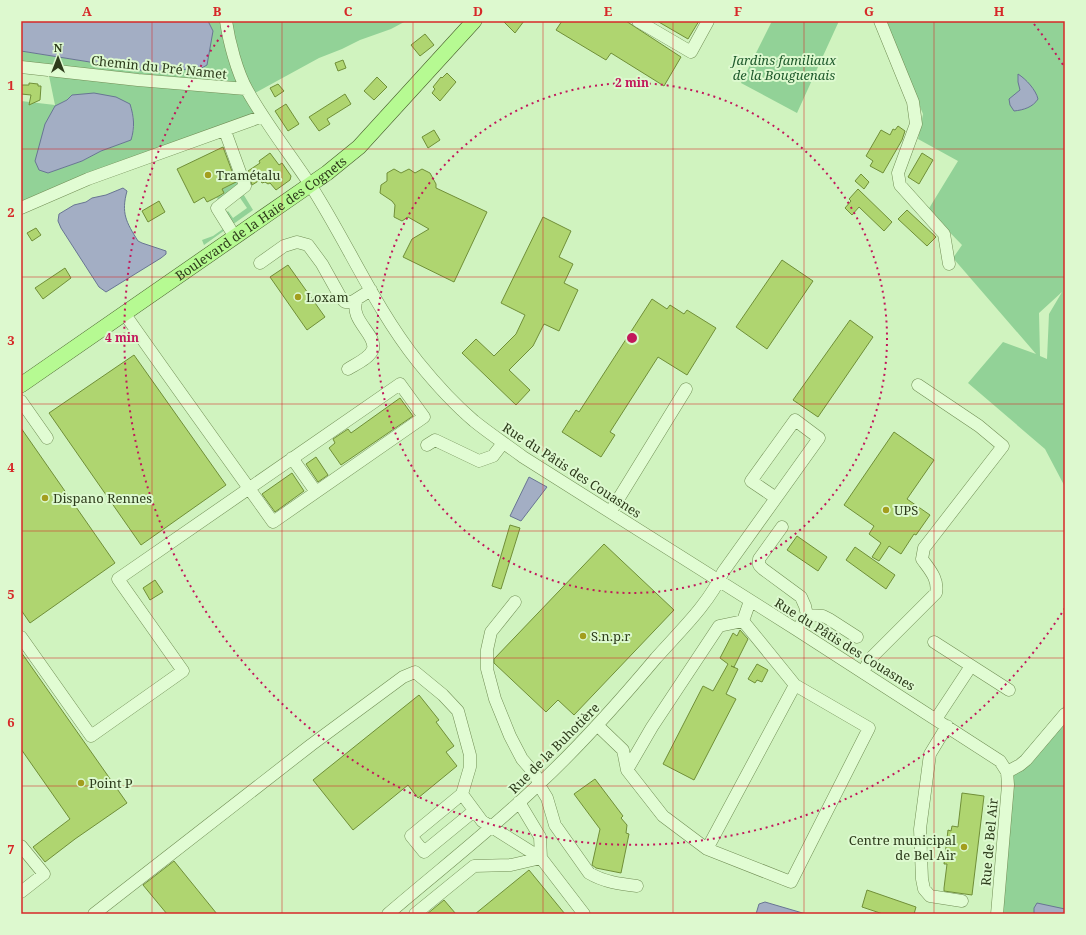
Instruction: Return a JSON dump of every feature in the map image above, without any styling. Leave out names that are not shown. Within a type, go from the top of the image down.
[{"type":"main road","name":"Boulevard de la Haie des Cognets","points":[[21,385],[327,173],[358,147],[414,88],[474,21]]},
{"type":"street","name":"Rue du Pâtis des Couasnes","points":[[226,21],[239,73],[246,89],[310,185],[394,327],[418,362],[465,412],[487,432],[523,457],[611,511],[995,756],[1005,766],[1007,772]]},
{"type":"street","points":[[638,21],[690,52],[708,21]]},
{"type":"street","points":[[880,21],[913,102],[916,124],[898,173],[900,185],[944,234],[949,264]]},
{"type":"street","name":"Chemin du Pré Namet","points":[[21,67],[138,80],[246,89]]},
{"type":"street","points":[[21,208],[88,179],[225,131],[263,116]]},
{"type":"street","points":[[225,131],[245,186],[217,208],[235,237]]},
{"type":"street","points":[[260,264],[284,246],[297,242],[308,245],[322,264],[341,298],[345,302],[349,303],[371,290]]},
{"type":"street","points":[[348,369],[367,357],[372,350],[373,343],[355,311],[357,299]]},
{"type":"street","points":[[21,637],[91,736],[183,671],[118,579],[249,488],[292,458],[400,384],[424,417],[273,522],[249,488],[124,313]]},
{"type":"street","points":[[863,672],[870,659],[936,593],[934,575],[922,559],[924,548],[1002,446],[979,426],[918,385]]},
{"type":"street","points":[[611,511],[686,389]]},
{"type":"street","points":[[21,401],[47,438]]},
{"type":"street","name":"Rue de la Buhotière","points":[[388,914],[492,827],[539,785],[598,726],[702,604],[719,581],[723,572],[819,438],[795,420],[751,481],[776,498]]},
{"type":"street","points":[[427,445],[435,440],[479,462],[493,456],[503,442]]},
{"type":"street","points":[[292,458],[316,492]]},
{"type":"street","points":[[782,526],[759,559],[759,565],[802,597],[807,615],[797,630]]},
{"type":"street","points":[[743,621],[750,601]]},
{"type":"street","points":[[515,602],[491,632],[487,650],[487,669],[495,699],[504,724],[522,759],[535,774],[539,785],[547,798],[555,825],[589,874],[612,883],[637,886]]},
{"type":"street","points":[[807,615],[823,616],[830,619],[857,637]]},
{"type":"street","points":[[598,726],[623,750],[627,770],[663,816],[706,849],[791,882],[869,728],[795,685],[743,621]]},
{"type":"street","points":[[627,770],[652,727],[719,626],[743,621]]},
{"type":"street","points":[[934,642],[1009,690]]},
{"type":"street","points":[[936,719],[971,666]]},
{"type":"street","points":[[94,914],[311,745],[403,677],[415,672],[458,711],[470,755],[470,766],[462,794],[411,836],[424,852],[474,811]]},
{"type":"street","points":[[706,849],[795,685]]},
{"type":"street","points":[[1007,772],[1026,760],[1065,714]]},
{"type":"street","points":[[948,726],[930,754],[920,829],[922,879],[924,889],[930,896],[962,901]]},
{"type":"street","name":"Rue de Bel Air","points":[[997,914],[1008,792],[1007,772]]},
{"type":"street","points":[[462,794],[482,820],[541,858],[584,914]]},
{"type":"street","points":[[519,802],[540,837],[541,858]]},
{"type":"street","points":[[21,846],[44,874],[21,892]]},
{"type":"street","points":[[415,914],[474,866],[511,865],[541,858]]},
{"type":"green space","points":[[208,21],[406,21],[391,29],[360,40],[319,58],[255,93],[258,116],[21,211],[21,101],[55,105],[47,66],[21,62],[21,51],[146,71],[200,69],[213,31]],"holes":[[[72,95],[82,95],[133,115],[134,128],[131,140],[101,151],[82,161],[48,173],[55,106],[67,100]]]},
{"type":"green space","name":"Jardins familiaux de la Bouguenais","points":[[772,21],[839,21],[797,113],[741,83]]},
{"type":"green space","points":[[884,21],[1065,21],[1064,485],[1045,449],[968,383],[1003,342],[1036,354],[953,258],[962,245],[928,210],[958,161],[918,139],[923,114]],"holes":[[[1062,292],[1049,314],[1047,359],[1040,356],[1039,313]]]},
{"type":"green space","points":[[239,180],[240,184],[218,200],[217,197],[224,194],[222,189]]},
{"type":"green space","points":[[242,192],[253,210],[232,225],[226,213],[228,211],[233,218],[247,208],[238,195]]},
{"type":"green space","points":[[223,229],[225,230],[204,245],[202,240],[213,236]]},
{"type":"green space","points":[[1065,705],[1065,914],[997,914],[1007,772]]},
{"type":"water","points":[[21,21],[208,21],[213,31],[207,65],[200,69],[146,71],[21,51]]},
{"type":"water","points":[[1018,74],[1030,85],[1038,99],[1028,108],[1014,111],[1010,105],[1009,99],[1020,90]]},
{"type":"water","points":[[94,93],[116,97],[130,104],[134,122],[131,140],[101,151],[82,161],[48,173],[39,170],[35,161],[45,124],[55,106],[67,100],[72,95]]},
{"type":"water","points":[[123,188],[127,191],[124,205],[126,217],[130,228],[138,241],[166,251],[166,254],[106,292],[99,287],[61,228],[58,221],[59,214],[74,205]]},
{"type":"water","points":[[529,477],[547,487],[521,521],[510,516]]},
{"type":"water","points":[[765,902],[806,914],[756,914],[759,904]]},
{"type":"water","points":[[1037,903],[1065,909],[1065,914],[1034,914],[1034,908]]},
{"type":"building","points":[[503,21],[524,21],[515,33]]},
{"type":"building","points":[[562,21],[626,21],[681,57],[664,86],[611,53],[606,60],[556,30]]},
{"type":"building","points":[[657,21],[699,21],[688,39]]},
{"type":"building","points":[[425,34],[434,45],[420,56],[411,45]]},
{"type":"building","points":[[343,60],[346,68],[338,71],[335,63]]},
{"type":"building","points":[[447,73],[456,82],[440,101],[432,93],[435,89],[433,87],[441,77],[442,78]]},
{"type":"building","points":[[377,77],[387,87],[374,100],[364,91]]},
{"type":"building","points":[[29,83],[38,84],[38,86],[41,86],[40,100],[29,105],[31,95],[21,94],[21,85],[29,85]]},
{"type":"building","points":[[278,84],[284,91],[275,97],[270,88]]},
{"type":"building","points":[[345,94],[351,104],[327,119],[330,124],[319,131],[309,117]]},
{"type":"building","points":[[286,104],[299,124],[288,131],[275,111]]},
{"type":"building","points":[[898,126],[905,131],[902,140],[883,173],[870,166],[873,161],[866,156],[881,130],[890,135],[893,129],[895,130]]},
{"type":"building","points":[[434,130],[440,140],[428,148],[422,137]]},
{"type":"building","name":"Tramétalu","points":[[223,147],[236,182],[222,189],[224,193],[207,202],[204,197],[194,203],[177,169]]},
{"type":"building","points":[[270,153],[279,165],[282,163],[291,176],[290,180],[276,190],[270,183],[262,183],[260,180],[252,185],[248,171],[260,163],[259,161]]},
{"type":"building","points":[[922,153],[933,160],[919,184],[908,177]]},
{"type":"building","points":[[394,169],[401,173],[409,169],[415,173],[422,169],[430,173],[436,184],[436,188],[487,212],[454,282],[403,257],[412,239],[429,229],[408,217],[402,221],[394,217],[395,205],[392,201],[380,193],[381,185],[387,181],[387,173]]},
{"type":"building","points":[[861,174],[869,182],[864,189],[855,181]]},
{"type":"building","points":[[858,189],[892,222],[884,231],[859,207],[852,215],[845,208],[851,201],[849,199]]},
{"type":"building","points":[[159,201],[165,212],[148,222],[142,211]]},
{"type":"building","points":[[907,210],[936,237],[927,246],[898,219]]},
{"type":"building","points":[[543,217],[571,231],[559,257],[573,264],[564,283],[578,290],[559,331],[544,324],[533,346],[509,370],[530,390],[516,405],[462,353],[476,339],[494,356],[516,334],[525,315],[501,303]]},
{"type":"building","points":[[36,228],[41,235],[32,241],[27,233]]},
{"type":"building","points":[[782,260],[813,281],[767,349],[736,327]]},
{"type":"building","name":"Loxam","points":[[288,265],[325,317],[307,330],[270,277]]},
{"type":"building","points":[[65,268],[71,278],[43,299],[35,288]]},
{"type":"building","points":[[652,299],[667,309],[670,305],[684,314],[687,310],[716,328],[687,375],[658,357],[610,432],[615,435],[601,457],[562,432],[576,410],[579,412]]},
{"type":"building","points":[[850,320],[873,337],[818,417],[793,400]]},
{"type":"building","points":[[134,355],[226,485],[141,545],[49,413]]},
{"type":"building","points":[[400,398],[413,416],[341,465],[329,448],[335,443],[333,439],[348,429],[351,433]]},
{"type":"building","name":"Dispano Rennes","points":[[21,428],[115,563],[30,623],[21,610]]},
{"type":"building","name":"UPS","points":[[894,432],[934,460],[907,499],[930,515],[916,535],[914,534],[901,554],[889,546],[879,561],[872,557],[881,543],[869,534],[874,526],[844,505]]},
{"type":"building","points":[[316,457],[328,475],[318,482],[306,464]]},
{"type":"building","points":[[292,473],[304,491],[275,512],[262,494]]},
{"type":"building","points":[[510,525],[520,528],[501,589],[492,586]]},
{"type":"building","points":[[797,536],[827,557],[818,571],[787,550]]},
{"type":"building","name":"S.n.p.r","points":[[604,544],[674,610],[574,715],[558,700],[546,712],[494,663],[494,659]]},
{"type":"building","points":[[855,547],[895,575],[886,589],[846,560]]},
{"type":"building","points":[[155,580],[163,592],[150,600],[143,588]]},
{"type":"building","points":[[740,630],[748,639],[734,667],[731,666],[738,669],[726,694],[736,699],[694,780],[663,764],[703,686],[713,691],[728,664],[720,658],[733,633],[737,636]]},
{"type":"building","points":[[21,652],[127,803],[45,862],[33,847],[70,819],[21,749]]},
{"type":"building","points":[[757,664],[768,670],[762,682],[757,680],[755,683],[748,679]]},
{"type":"building","points":[[419,695],[439,720],[436,722],[454,746],[446,752],[457,766],[418,798],[408,785],[353,830],[313,780]]},
{"type":"building","points":[[595,779],[623,816],[621,818],[627,825],[626,833],[629,834],[621,873],[596,868],[592,865],[600,829],[574,794]]},
{"type":"building","name":"Centre municipal de Bel Air","points":[[962,793],[984,796],[972,895],[944,891],[947,864],[944,864],[948,830],[951,831],[952,826],[958,827]]},
{"type":"building","points":[[174,861],[217,914],[167,914],[143,885]]},
{"type":"building","points":[[529,870],[565,914],[475,914]]},
{"type":"building","points":[[867,890],[916,907],[914,914],[883,914],[862,907]]},
{"type":"building","points":[[444,900],[456,914],[427,914]]},
{"type":"place","name":"Tramétalu","points":[[208,175]]},
{"type":"place","name":"Loxam","points":[[298,297]]},
{"type":"place","name":"Dispano Rennes","points":[[45,498]]},
{"type":"place","name":"UPS","points":[[886,510]]},
{"type":"place","name":"S.n.p.r","points":[[583,636]]},
{"type":"place","name":"Point P","points":[[81,783]]},
{"type":"place","name":"Centre municipal de Bel Air","points":[[964,847]]}]
